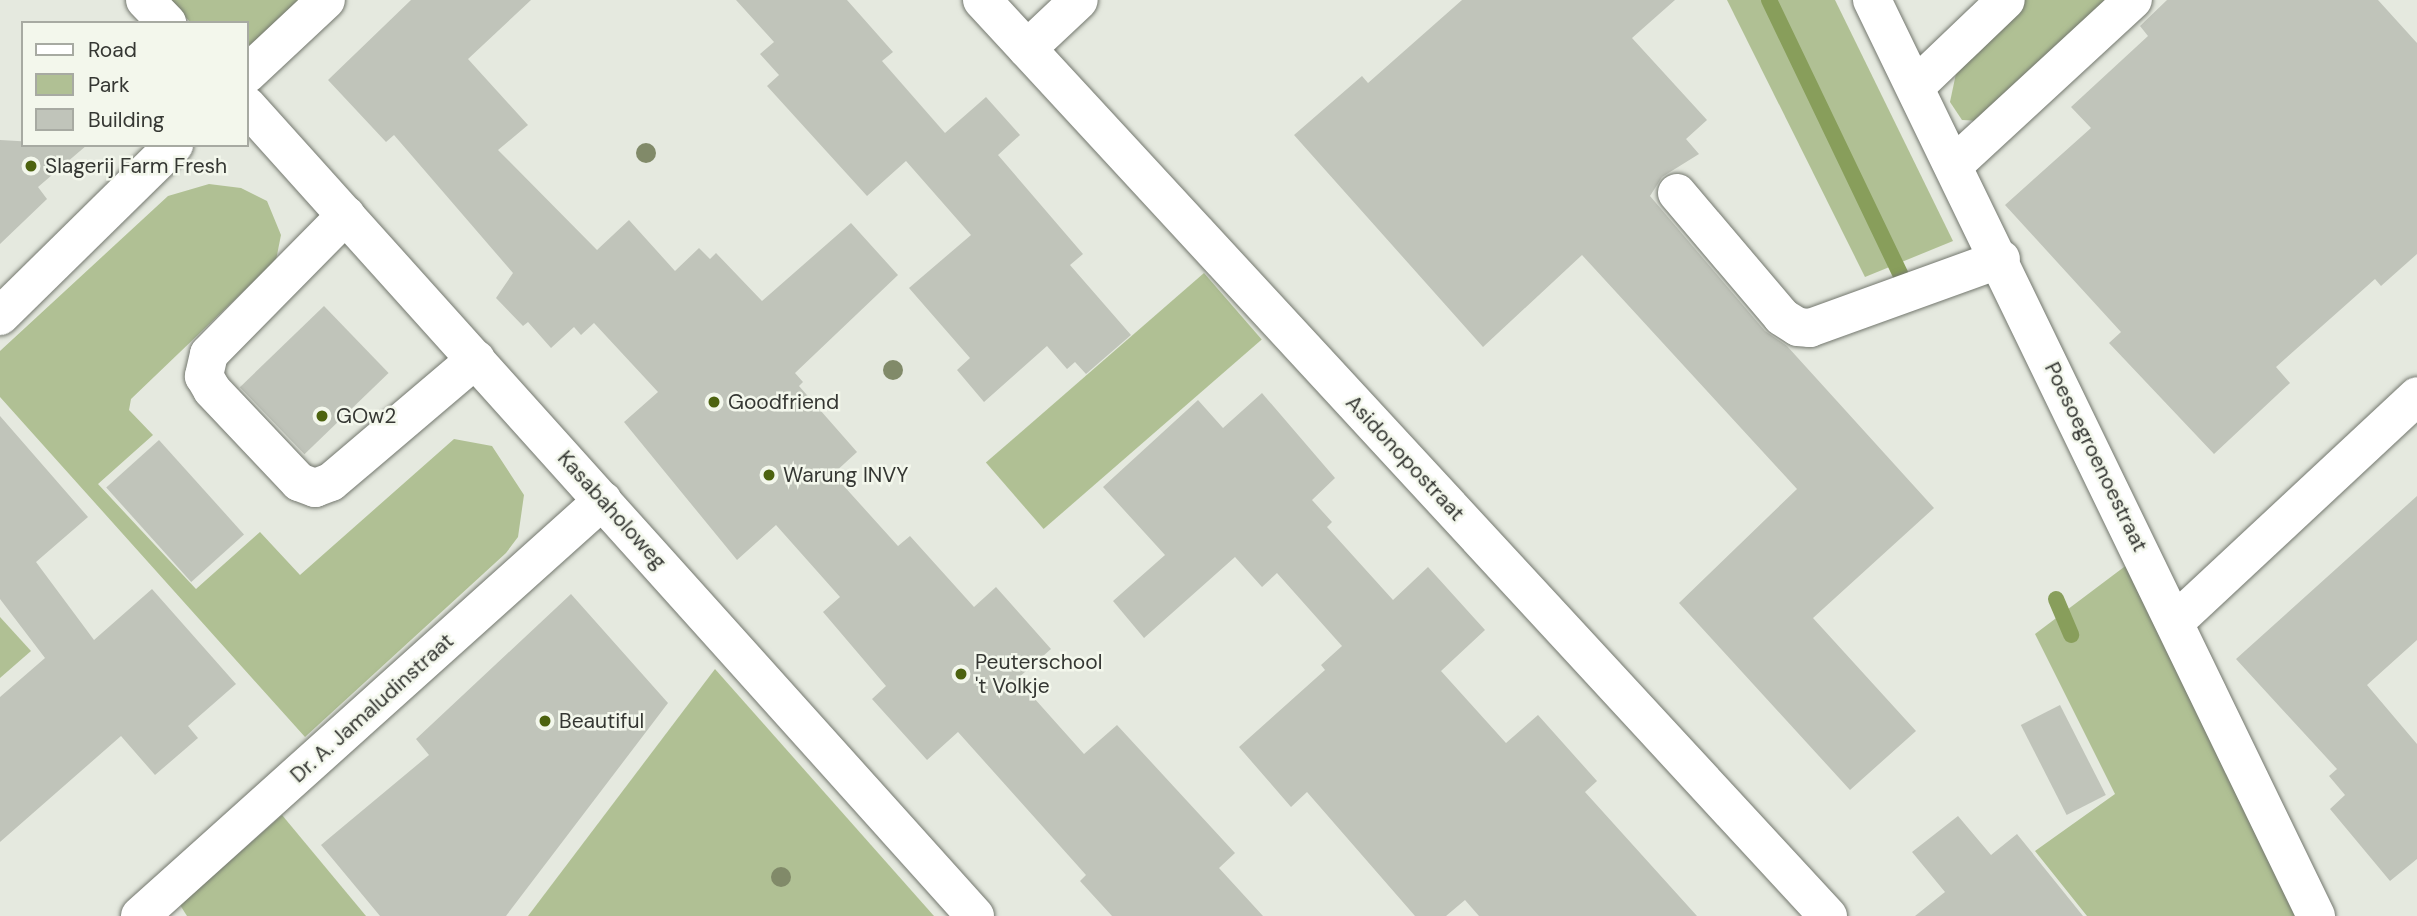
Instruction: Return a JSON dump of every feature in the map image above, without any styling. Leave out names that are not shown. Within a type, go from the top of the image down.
[{"type":"street","points":[[145,0],[165,21]]},
{"type":"street","points":[[248,73],[326,0]]},
{"type":"street","name":"Asidonopostraat","points":[[982,0],[1828,916]]},
{"type":"street","points":[[1027,49],[1079,0]]},
{"type":"street","name":"Poesoegroenoestraat","points":[[1872,0],[1955,164],[2316,916]]},
{"type":"street","points":[[1916,86],[2006,0]]},
{"type":"street","points":[[1955,164],[2133,0]]},
{"type":"street","name":"Kasabaholoweg","points":[[248,107],[604,500],[975,916]]},
{"type":"street","points":[[0,316],[172,147]]},
{"type":"street","points":[[1677,193],[1782,317],[1798,327],[1810,328],[2001,259]]},
{"type":"street","points":[[346,215],[209,354],[204,376],[212,390],[299,482],[315,488],[331,482],[476,359]]},
{"type":"street","points":[[2175,622],[2417,396]]},
{"type":"street","name":"Dr. A. Jamaludinstraat","points":[[140,916],[604,500]]},
{"type":"green space","points":[[170,0],[306,0],[248,46],[248,21],[189,21]]},
{"type":"green space","points":[[1727,0],[1835,0],[1953,241],[1865,277]]},
{"type":"green space","points":[[2021,0],[2113,0],[1982,121],[1962,120],[1950,102],[1958,64]]},
{"type":"green space","points":[[209,184],[241,188],[267,201],[281,235],[276,260],[131,399],[129,410],[153,435],[98,484],[196,589],[260,532],[300,575],[454,439],[492,446],[524,495],[518,537],[506,553],[305,737],[0,397],[0,351],[168,196]]},
{"type":"green space","points":[[1204,273],[1262,339],[1044,529],[986,463]]},
{"type":"green space","points":[[2128,564],[2296,916],[2087,916],[2035,851],[2115,794],[2035,634]]},
{"type":"green space","points":[[0,617],[31,651],[0,678]]},
{"type":"green space","points":[[715,669],[934,916],[528,916]]},
{"type":"green space","points":[[282,815],[366,916],[187,916],[180,905]]},
{"type":"building","points":[[411,0],[531,0],[468,59],[528,125],[498,150],[597,250],[629,220],[675,271],[699,248],[710,259],[716,253],[762,301],[851,223],[898,275],[795,373],[803,382],[799,386],[857,452],[833,474],[898,546],[910,536],[974,607],[996,587],[1051,649],[1017,679],[1084,754],[1117,725],[1235,853],[1219,868],[1263,916],[1112,916],[1080,881],[1086,875],[958,732],[927,760],[872,699],[886,686],[823,612],[840,597],[776,525],[737,560],[624,422],[658,392],[594,323],[581,335],[574,327],[551,348],[528,322],[523,326],[496,298],[513,273],[394,135],[386,142],[328,80]]},
{"type":"building","points":[[736,0],[847,0],[893,52],[882,61],[945,133],[986,97],[1020,135],[998,155],[1083,254],[1070,265],[1131,335],[1086,374],[1075,362],[1067,369],[1047,346],[984,402],[957,370],[970,358],[909,288],[971,235],[906,161],[867,196],[767,86],[779,75],[760,54],[774,42]]},
{"type":"building","points":[[1462,0],[1675,0],[1632,38],[1707,120],[1686,139],[1699,154],[1662,177],[1650,196],[1765,331],[1787,346],[1934,508],[1813,618],[1916,731],[1850,790],[1679,603],[1797,489],[1582,255],[1483,347],[1294,135],[1362,76],[1368,83]]},
{"type":"building","points":[[2167,0],[2378,0],[2417,43],[2417,254],[2381,286],[2375,279],[2276,367],[2290,383],[2214,454],[2109,343],[2121,332],[2005,205],[2091,128],[2071,107],[2148,36],[2140,26]]},
{"type":"building","name":"Slagerij Farm Fresh","points":[[0,140],[21,141],[21,147],[85,147],[38,187],[47,199],[0,244]]},
{"type":"building","points":[[324,306],[389,373],[304,454],[240,387]]},
{"type":"building","points":[[1262,393],[1335,478],[1312,500],[1332,522],[1327,527],[1393,600],[1428,567],[1485,630],[1441,671],[1506,743],[1538,715],[1597,781],[1585,792],[1697,916],[1479,916],[1465,900],[1446,916],[1415,916],[1307,792],[1291,807],[1239,747],[1325,670],[1321,665],[1342,646],[1277,573],[1262,587],[1235,557],[1144,638],[1113,601],[1165,555],[1103,487],[1198,400],[1223,428]]},
{"type":"building","points":[[0,416],[88,517],[36,562],[94,640],[152,589],[236,684],[188,726],[198,738],[155,775],[121,736],[0,842],[0,697],[45,658],[0,599]]},
{"type":"building","points":[[159,440],[244,534],[191,582],[106,488]]},
{"type":"building","points":[[2417,496],[2417,640],[2367,685],[2417,744],[2417,859],[2390,881],[2330,809],[2345,795],[2329,776],[2337,769],[2236,659]]},
{"type":"building","name":"Beautiful","points":[[571,594],[668,703],[506,916],[380,916],[321,845],[429,755],[416,739]]},
{"type":"building","points":[[2060,705],[2106,795],[2067,815],[2021,725]]},
{"type":"building","points":[[1958,816],[1991,855],[2017,834],[2083,916],[1915,916],[1945,892],[1912,852]]},
{"type":"waterway","points":[[1769,0],[1901,275]]},
{"type":"waterway","points":[[2056,599],[2071,635]]},
{"type":"place","name":"Slagerij Farm Fresh","points":[[31,166]]},
{"type":"place","name":"Goodfriend","points":[[714,402]]},
{"type":"place","name":"GOw2","points":[[322,416]]},
{"type":"place","name":"Warung INVY","points":[[769,475]]},
{"type":"place","name":"Peuterschool 't Volkje","points":[[961,674]]},
{"type":"place","name":"Beautiful","points":[[545,721]]}]
